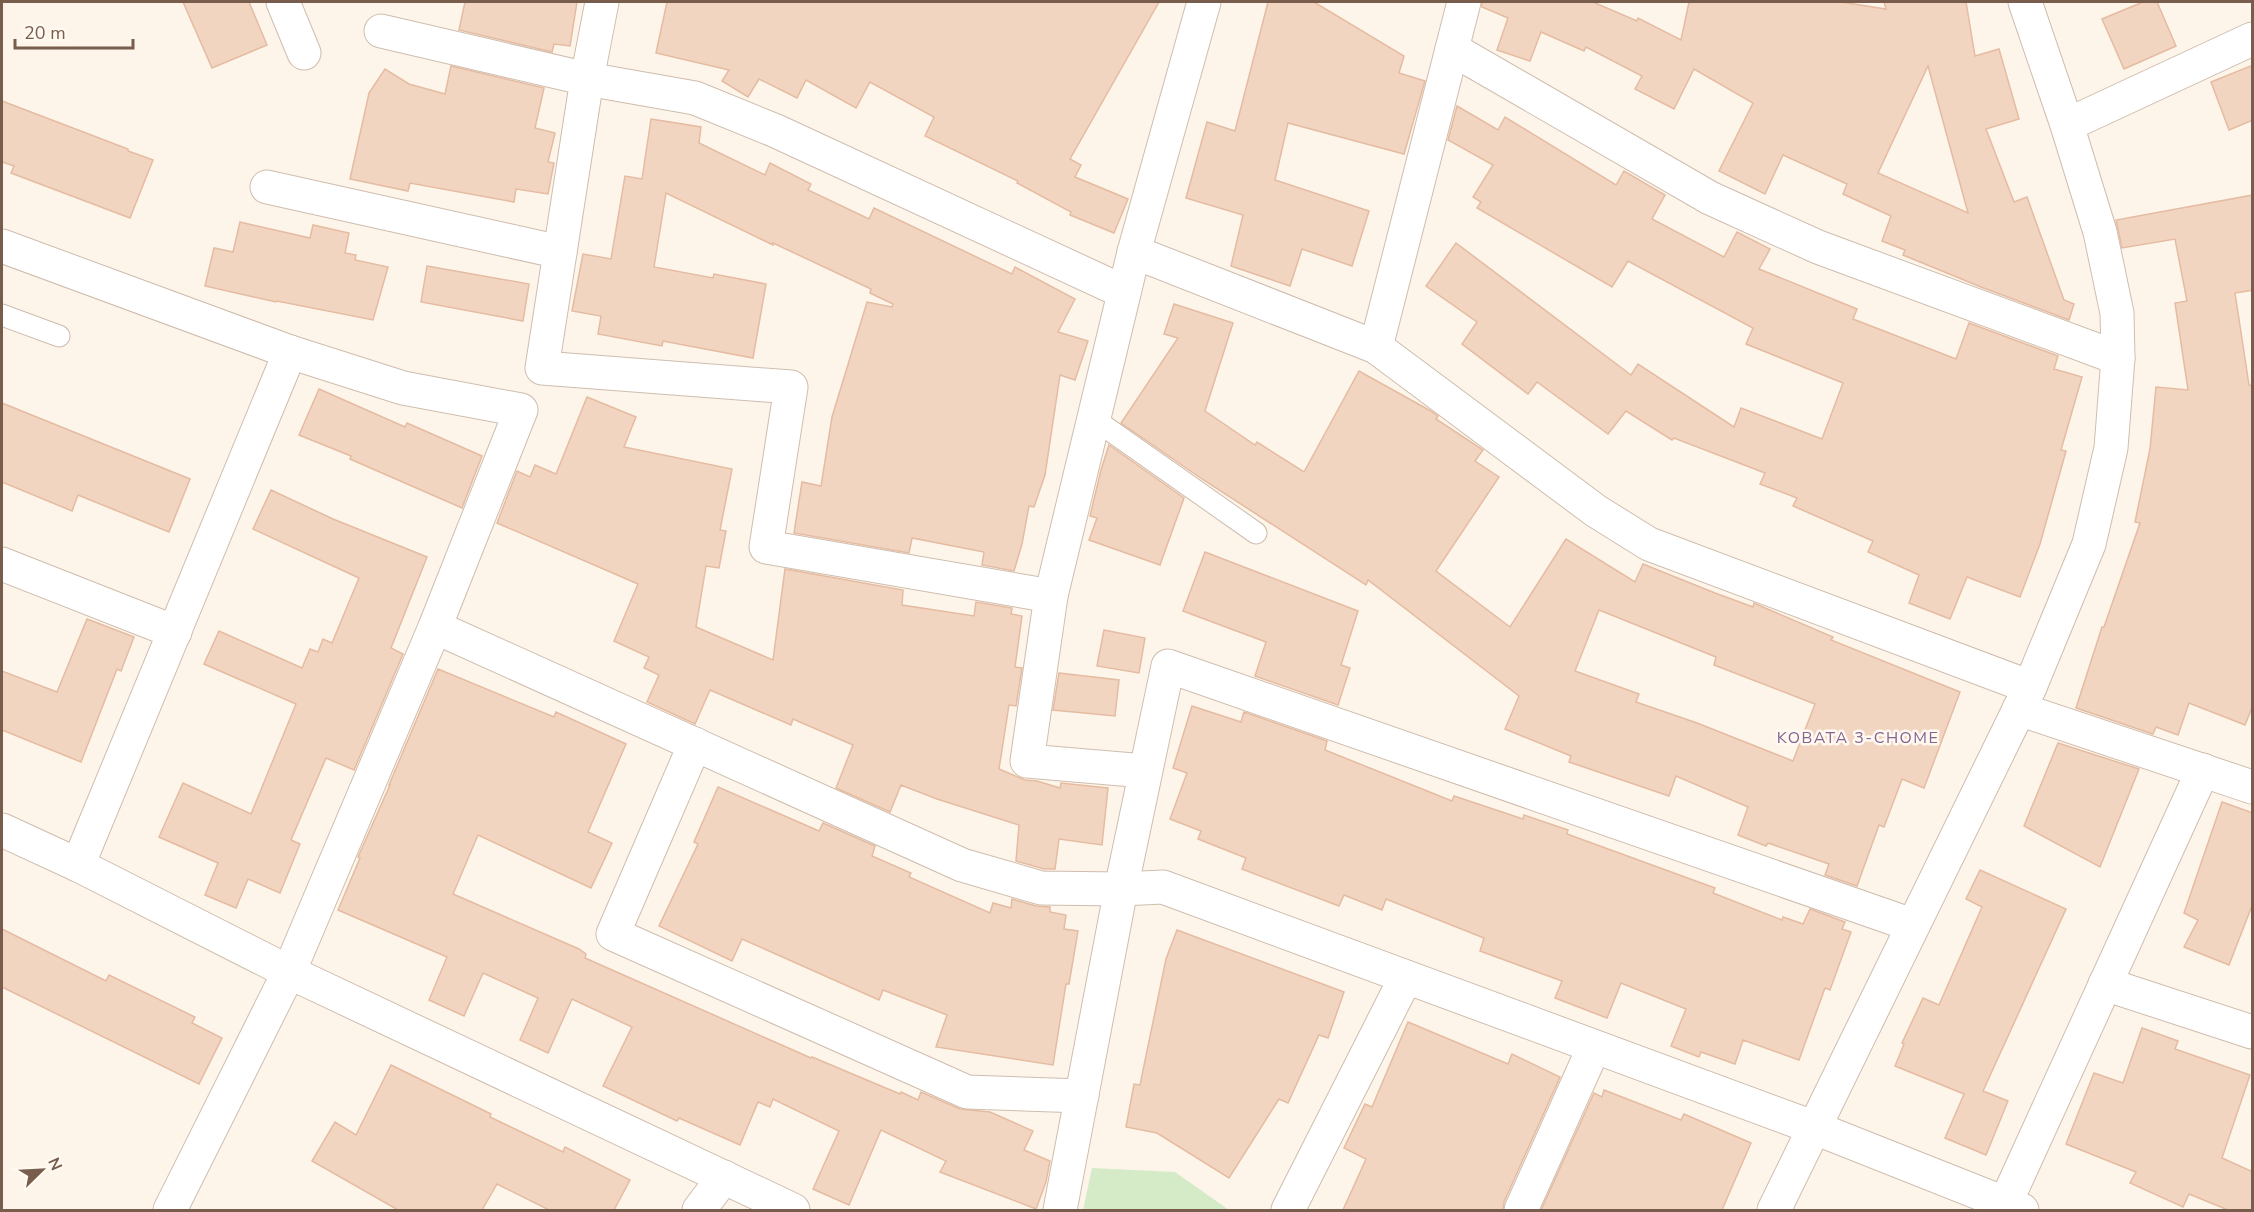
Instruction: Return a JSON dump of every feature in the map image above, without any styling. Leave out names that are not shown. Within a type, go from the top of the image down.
[{"type":"street","points":[[283,2],[304,53]]},
{"type":"street","points":[[602,2],[587,79],[542,368],[790,387],[766,547],[1051,597]]},
{"type":"street","points":[[1145,771],[1027,760],[1051,597],[1124,291],[1203,2]]},
{"type":"street","points":[[1376,347],[1464,2]]},
{"type":"street","points":[[1774,1210],[2024,698],[2089,544],[2111,448],[2118,358],[2116,313],[2100,232],[2025,2]]},
{"type":"street","points":[[381,31],[587,79],[695,98],[776,131],[1124,291]]},
{"type":"street","points":[[2067,125],[2253,39]]},
{"type":"street","points":[[1452,49],[1710,198],[1818,247],[2118,358]]},
{"type":"street","points":[[267,187],[560,252]]},
{"type":"street","points":[[2,246],[290,352],[403,388],[521,410],[435,627],[289,972],[170,1210]]},
{"type":"street","points":[[1134,252],[1376,347],[1596,511],[1649,544],[2203,770],[2250,781]]},
{"type":"street","points":[[78,866],[290,352]]},
{"type":"street","points":[[2,564],[175,633]]},
{"type":"street","points":[[435,627],[962,865],[1041,888],[1163,887],[1815,1128],[2013,1207],[2105,984],[2203,770]]},
{"type":"street","points":[[1060,1210],[1121,889],[1168,666],[1912,926]]},
{"type":"street","points":[[695,744],[613,934],[967,1092],[1082,1096]]},
{"type":"street","points":[[2,830],[289,972],[794,1210]]},
{"type":"street","points":[[1288,1210],[1406,977]]},
{"type":"street","points":[[2105,984],[2253,1032]]},
{"type":"street","points":[[1521,1210],[1594,1047]]},
{"type":"street","points":[[699,1210],[724,1177]]},
{"type":"lane","points":[[2,315],[59,336]]},
{"type":"lane","points":[[1094,419],[1256,533]]},
{"type":"green space","points":[[1092,1168],[1175,1172],[1229,1210],[1083,1210]]},
{"type":"building","points":[[183,2],[249,2],[267,45],[212,68]]},
{"type":"building","points":[[465,2],[577,2],[570,46],[554,44],[552,52],[459,30]]},
{"type":"building","points":[[667,2],[1159,2],[1070,159],[1081,165],[1075,177],[1128,199],[1114,233],[1070,215],[1071,212],[1017,183],[1018,181],[925,136],[934,117],[870,82],[856,108],[806,80],[797,98],[759,79],[748,97],[722,81],[729,70],[656,53]]},
{"type":"building","points":[[1268,2],[1314,2],[1404,56],[1399,73],[1425,81],[1404,154],[1288,123],[1275,180],[1369,211],[1352,266],[1302,249],[1290,286],[1231,266],[1243,215],[1186,198],[1207,122],[1235,131]]},
{"type":"building","points":[[1482,2],[1593,2],[1637,21],[1638,18],[1681,40],[1689,2],[1841,2],[1886,9],[1884,2],[1966,2],[1975,56],[1999,49],[2019,119],[1986,129],[2014,202],[2027,197],[2064,300],[2074,304],[2069,320],[1903,255],[1905,250],[1882,241],[1891,216],[1843,194],[1847,184],[1783,155],[1765,194],[1719,171],[1753,103],[1694,69],[1674,109],[1635,89],[1642,76],[1586,47],[1584,51],[1541,32],[1530,61],[1497,50],[1508,18],[1482,7]],"holes":[[[1928,66],[1968,213],[1878,173]]]},
{"type":"building","points":[[2143,2],[2157,2],[2176,46],[2124,69],[2102,19]]},
{"type":"building","points":[[2253,65],[2253,120],[2229,130],[2211,82]]},
{"type":"building","points":[[451,66],[544,88],[535,128],[555,133],[548,162],[554,163],[548,194],[516,189],[514,202],[410,183],[408,191],[350,179],[369,93],[385,69],[409,84],[445,94]]},
{"type":"building","points":[[2,101],[153,160],[130,218],[11,173],[14,166],[2,162]]},
{"type":"building","points":[[1457,106],[1498,130],[1505,117],[1616,185],[1624,171],[1665,195],[1652,219],[1724,257],[1737,232],[1770,249],[1759,269],[1857,309],[1853,319],[1956,359],[1969,323],[2058,356],[2054,369],[2082,377],[2061,450],[2066,451],[2040,544],[2020,597],[1967,577],[1950,619],[1909,603],[1919,575],[1868,552],[1873,541],[1793,506],[1797,498],[1760,484],[1765,473],[1674,438],[1672,440],[1626,411],[1608,434],[1537,382],[1528,394],[1462,344],[1477,322],[1426,286],[1456,243],[1631,375],[1638,364],[1734,427],[1741,408],[1822,439],[1843,383],[1746,344],[1753,328],[1628,261],[1612,287],[1477,208],[1481,202],[1473,197],[1493,165],[1448,140]]},
{"type":"building","points":[[651,119],[701,127],[699,143],[765,175],[770,163],[811,184],[808,190],[869,219],[874,208],[1012,274],[1015,267],[1075,299],[1058,332],[1088,341],[1075,380],[1060,375],[1045,475],[1034,507],[1029,506],[1014,571],[982,565],[984,552],[912,538],[909,553],[794,533],[802,482],[821,486],[832,417],[867,302],[892,307],[893,304],[870,293],[871,289],[666,193],[654,267],[713,278],[714,274],[766,284],[753,358],[663,341],[662,346],[598,334],[601,316],[572,311],[583,254],[611,259],[625,176],[642,179]]},
{"type":"building","points":[[2253,195],[2253,290],[2235,293],[2249,385],[2253,386],[2253,705],[2245,725],[2189,703],[2178,735],[2156,727],[2153,734],[2076,708],[2102,627],[2104,627],[2140,523],[2135,522],[2150,449],[2156,387],[2188,390],[2175,303],[2187,301],[2175,239],[2122,248],[2116,220]]},
{"type":"building","points":[[240,222],[310,238],[313,225],[349,233],[345,253],[356,255],[355,260],[388,267],[373,320],[205,286],[214,248],[233,252]]},
{"type":"building","points":[[427,266],[529,284],[523,321],[421,302]]},
{"type":"building","points":[[1174,304],[1233,323],[1205,411],[1255,445],[1257,442],[1304,472],[1359,371],[1429,410],[1438,416],[1436,419],[1483,450],[1475,461],[1499,477],[1436,571],[1510,627],[1566,539],[1635,582],[1643,564],[1753,607],[1754,603],[1833,637],[1831,640],[1960,692],[1924,788],[1902,779],[1884,827],[1879,825],[1857,886],[1825,875],[1829,864],[1768,843],[1766,846],[1738,835],[1748,807],[1676,776],[1669,796],[1569,762],[1571,756],[1505,729],[1519,696],[1368,580],[1366,585],[1202,479],[1121,423],[1178,338],[1164,334]],"holes":[[[1599,610],[1716,657],[1714,665],[1815,704],[1793,761],[1697,723],[1636,702],[1639,694],[1575,671]]]},
{"type":"building","points":[[319,389],[405,427],[407,423],[482,456],[462,508],[350,459],[351,456],[299,435]]},
{"type":"building","points":[[587,397],[636,417],[624,447],[732,469],[720,530],[726,531],[719,568],[706,566],[696,627],[773,660],[785,569],[903,590],[902,605],[974,616],[976,602],[1012,608],[1011,614],[1022,616],[1015,667],[1022,668],[1016,706],[1009,705],[999,769],[1025,780],[1060,788],[1061,783],[1108,788],[1102,845],[1059,839],[1055,869],[1044,869],[1016,861],[1019,825],[901,785],[890,812],[836,788],[853,745],[793,719],[791,725],[710,690],[695,724],[647,702],[659,675],[644,668],[649,657],[614,641],[638,584],[497,523],[517,471],[530,477],[535,465],[556,474]]},
{"type":"building","points":[[2,403],[190,479],[169,532],[78,495],[72,511],[2,482]]},
{"type":"building","points":[[1109,445],[1184,498],[1160,565],[1089,540],[1097,518],[1090,516]]},
{"type":"building","points":[[271,490],[333,519],[427,557],[391,648],[403,654],[354,770],[326,758],[291,840],[300,844],[280,893],[248,879],[236,908],[205,895],[218,863],[159,837],[183,783],[251,814],[296,704],[204,664],[219,631],[302,668],[310,649],[318,652],[323,639],[332,643],[359,578],[253,529]]},
{"type":"building","points":[[1205,552],[1358,611],[1341,665],[1350,668],[1338,705],[1255,676],[1266,642],[1183,611]]},
{"type":"building","points":[[87,619],[134,637],[121,671],[117,669],[81,762],[2,730],[2,671],[57,692]]},
{"type":"building","points":[[1104,630],[1145,638],[1139,673],[1097,666]]},
{"type":"building","points":[[438,669],[554,717],[556,712],[626,744],[588,832],[612,843],[591,888],[478,835],[453,894],[579,949],[586,954],[585,958],[811,1058],[918,1100],[921,1092],[960,1109],[990,1112],[1033,1131],[1024,1150],[1050,1161],[1046,1182],[1036,1209],[940,1172],[946,1161],[881,1130],[849,1205],[813,1189],[839,1131],[773,1099],[770,1107],[758,1102],[740,1145],[679,1118],[677,1121],[603,1086],[632,1027],[572,999],[548,1053],[520,1040],[538,998],[483,973],[464,1016],[429,1000],[447,957],[338,910],[360,858],[358,857]]},
{"type":"building","points":[[1059,673],[1119,680],[1115,716],[1053,710]]},
{"type":"building","points":[[1192,706],[1241,722],[1244,712],[1327,741],[1325,750],[1452,801],[1454,796],[1523,819],[1524,815],[1568,830],[1567,834],[1715,888],[1713,893],[1782,920],[1783,917],[1803,924],[1810,909],[1845,922],[1842,929],[1851,932],[1830,990],[1825,988],[1799,1060],[1743,1040],[1735,1064],[1701,1052],[1699,1057],[1671,1046],[1686,1009],[1621,983],[1607,1018],[1555,998],[1562,981],[1480,951],[1484,938],[1386,899],[1382,910],[1344,895],[1339,906],[1242,869],[1246,858],[1198,839],[1201,831],[1170,819],[1187,773],[1173,768]]},
{"type":"building","points":[[2058,743],[2139,769],[2100,867],[2024,826]]},
{"type":"building","points":[[718,787],[819,831],[823,823],[875,846],[872,856],[911,873],[909,877],[990,913],[993,903],[1011,908],[1012,899],[1036,906],[1050,907],[1050,912],[1066,915],[1064,929],[1078,931],[1069,984],[1066,984],[1053,1065],[936,1047],[947,1015],[883,990],[879,1000],[742,939],[732,961],[659,926],[698,844],[694,842]]},
{"type":"building","points":[[2222,802],[2253,813],[2253,903],[2229,965],[2184,947],[2198,920],[2184,913]]},
{"type":"building","points":[[1980,870],[2066,909],[1983,1091],[2008,1101],[1986,1155],[1945,1138],[1964,1094],[1895,1066],[1904,1044],[1902,1043],[1923,998],[1939,1005],[1982,907],[1966,899]]},
{"type":"building","points":[[2,929],[106,981],[109,975],[195,1017],[192,1023],[222,1038],[199,1084],[2,987]]},
{"type":"building","points":[[1177,930],[1344,992],[1328,1038],[1319,1035],[1288,1103],[1279,1099],[1229,1178],[1157,1133],[1126,1127],[1134,1084],[1140,1085],[1166,959]]},
{"type":"building","points":[[1408,1022],[1508,1064],[1512,1054],[1560,1077],[1504,1202],[1503,1210],[1343,1210],[1366,1159],[1344,1148],[1365,1104],[1372,1107]]},
{"type":"building","points":[[2142,1028],[2178,1041],[2175,1049],[2250,1075],[2222,1158],[2253,1172],[2253,1210],[2228,1210],[2189,1194],[2183,1207],[2130,1183],[2136,1172],[2066,1144],[2094,1073],[2123,1083]]},
{"type":"building","points":[[391,1065],[491,1114],[490,1117],[563,1152],[565,1147],[630,1180],[614,1210],[549,1210],[497,1184],[482,1210],[398,1210],[312,1161],[335,1122],[356,1135]]},
{"type":"building","points":[[1604,1090],[1681,1120],[1684,1114],[1751,1143],[1722,1210],[1541,1210],[1594,1093],[1602,1097]]},
{"type":"district","name":"KOBATA 3-CHOME","points":[[1858,737]]}]
